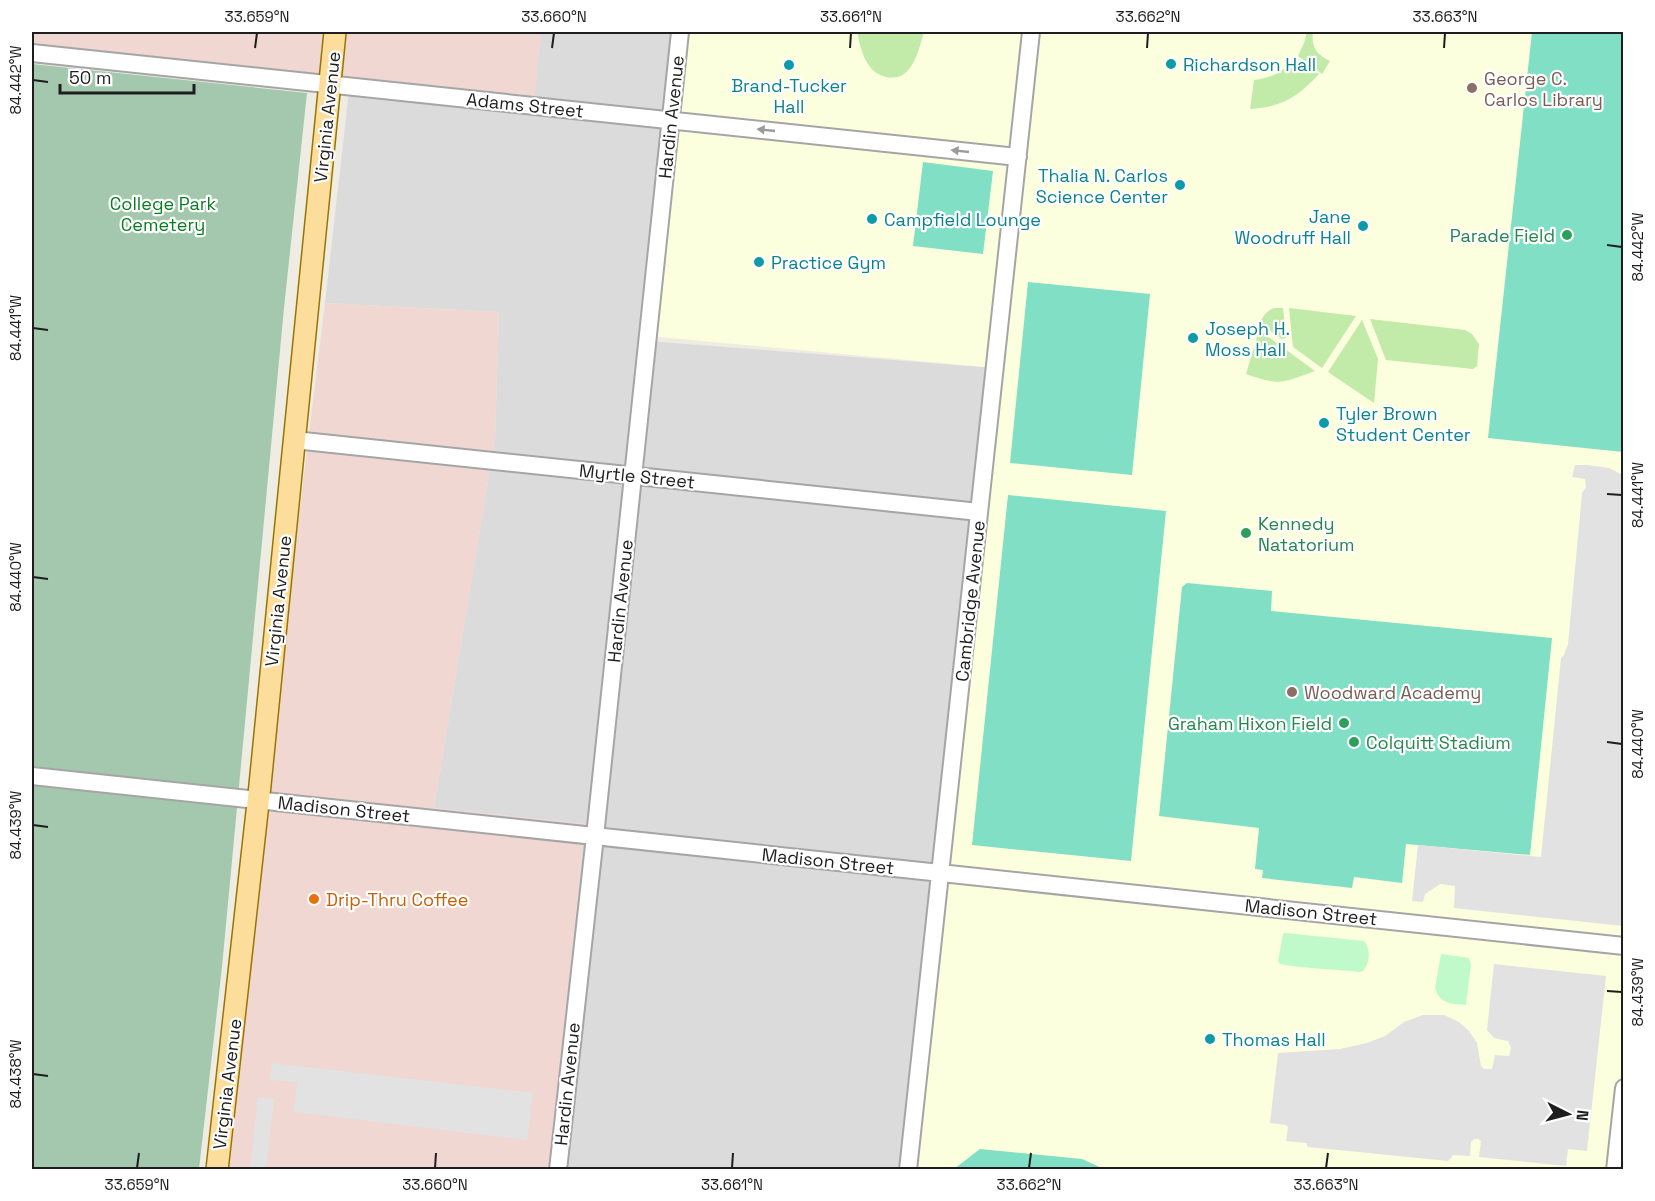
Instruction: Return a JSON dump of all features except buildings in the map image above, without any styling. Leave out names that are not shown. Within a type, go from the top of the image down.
[{"type":"main road","name":"Virginia Avenue","points":[[217,1170],[258,800],[335,32]]},
{"type":"street","name":"Hardin Avenue","points":[[558,1170],[680,32]]},
{"type":"street","name":"Cambridge Avenue","points":[[908,1170],[1031,32]]},
{"type":"street","name":"Adams Street","points":[[32,53],[1018,157]]},
{"type":"street","name":"Myrtle Street","points":[[294,440],[979,512]]},
{"type":"street","name":"Madison Street","points":[[32,776],[1623,946]]},
{"type":"street","points":[[1615,1170],[1623,1088]]},
{"type":"shaded area","points":[[32,32],[541,32],[533,115],[474,109],[350,82],[32,44]]},
{"type":"shaded area","points":[[541,32],[680,32],[648,341],[982,367],[997,346],[967,571],[901,1169],[550,1169],[585,824],[434,808],[495,439],[499,312],[325,303],[350,82],[474,109],[532,115]]},
{"type":"shaded area","name":"Woodward Academy","points":[[680,32],[1623,32],[1624,1088],[1615,1169],[907,1169],[995,368],[648,336]]},
{"type":"shaded area","points":[[325,303],[499,312],[495,439],[434,808],[585,824],[550,1169],[219,1170]]},
{"type":"shaded area","points":[[1575,465],[1609,468],[1623,475],[1623,926],[1454,908],[1455,886],[1440,884],[1425,894],[1423,902],[1412,901],[1418,845],[1541,857],[1561,658],[1568,644],[1582,493],[1586,487],[1585,479],[1572,477]]},
{"type":"shaded area","points":[[1494,964],[1606,976],[1587,1151],[1568,1149],[1566,1166],[1479,1157],[1481,1141],[1478,1139],[1471,1142],[1470,1156],[1453,1155],[1448,1161],[1308,1147],[1306,1143],[1286,1141],[1288,1127],[1286,1125],[1270,1123],[1278,1053],[1340,1049],[1367,1043],[1385,1036],[1404,1022],[1423,1015],[1444,1015],[1459,1022],[1477,1043],[1481,1066],[1484,1069],[1492,1069],[1495,1055],[1509,1056],[1511,1048],[1508,1041],[1494,1038],[1487,1030]]},
{"type":"shaded area","points":[[272,1063],[533,1093],[527,1140],[294,1112],[297,1082],[270,1080]]},
{"type":"shaded area","points":[[258,1097],[274,1099],[266,1169],[250,1169]]},
{"type":"green space","points":[[857,32],[924,32],[912,65],[902,75],[893,78],[879,74],[869,65],[862,52]]},
{"type":"green space","points":[[1307,32],[1313,32],[1316,50],[1330,61],[1322,74],[1298,56]]},
{"type":"green space","name":"Parade Field","points":[[1532,32],[1623,32],[1623,452],[1488,438]]},
{"type":"green space","points":[[1296,58],[1319,74],[1304,89],[1289,99],[1271,106],[1250,109],[1254,80],[1277,74]]},
{"type":"green space","name":"College Park Cemetery","points":[[32,64],[307,93],[284,308],[222,967],[199,1169],[32,1170]]},
{"type":"green space","points":[[923,162],[993,171],[983,254],[913,246]]},
{"type":"green space","points":[[1028,282],[1150,294],[1132,475],[1010,463]]},
{"type":"green space","points":[[1283,308],[1286,338],[1282,339],[1260,323],[1270,310]]},
{"type":"green space","points":[[1289,308],[1356,316],[1322,368],[1293,347]]},
{"type":"green space","points":[[1370,319],[1465,330],[1472,334],[1479,344],[1477,366],[1473,369],[1386,360]]},
{"type":"green space","points":[[1362,320],[1378,359],[1374,403],[1328,372]]},
{"type":"green space","points":[[1259,330],[1315,371],[1281,382],[1246,374]]},
{"type":"green space","points":[[1008,495],[1166,511],[1131,861],[972,845]]},
{"type":"green space","name":"Colquitt Stadium","points":[[1187,583],[1272,591],[1271,611],[1552,638],[1530,855],[1406,844],[1402,883],[1354,877],[1352,888],[1262,878],[1263,870],[1255,869],[1259,828],[1159,816],[1182,587]]},
{"type":"green space","points":[[1285,933],[1364,941],[1369,952],[1367,964],[1360,972],[1280,964],[1278,961]]},
{"type":"green space","points":[[1441,954],[1469,958],[1471,964],[1466,1005],[1447,1002],[1437,993],[1435,988]]},
{"type":"green space","points":[[980,1149],[1082,1159],[1104,1169],[954,1169]]},
{"type":"place","name":"Richardson Hall","points":[[1171,64]]},
{"type":"place","name":"Brand-Tucker Hall","points":[[789,65]]},
{"type":"place","name":"George C. Carlos Library","points":[[1472,88]]},
{"type":"place","name":"Thalia N. Carlos Science Center","points":[[1180,185]]},
{"type":"place","name":"Campfield Lounge","points":[[872,219]]},
{"type":"place","name":"Jane Woodruff Hall","points":[[1363,226]]},
{"type":"place","name":"Parade Field","points":[[1567,235]]},
{"type":"place","name":"Practice Gym","points":[[759,262]]},
{"type":"place","name":"Joseph H. Moss Hall","points":[[1193,338]]},
{"type":"place","name":"Tyler Brown Student Center","points":[[1324,423]]},
{"type":"place","name":"Kennedy Natatorium","points":[[1246,533]]},
{"type":"place","name":"Woodward Academy","points":[[1292,692]]},
{"type":"place","name":"Graham Hixon Field","points":[[1344,723]]},
{"type":"place","name":"Colquitt Stadium","points":[[1354,742]]},
{"type":"place","name":"Drip-Thru Coffee","points":[[314,899]]},
{"type":"place","name":"Thomas Hall","points":[[1210,1039]]}]
